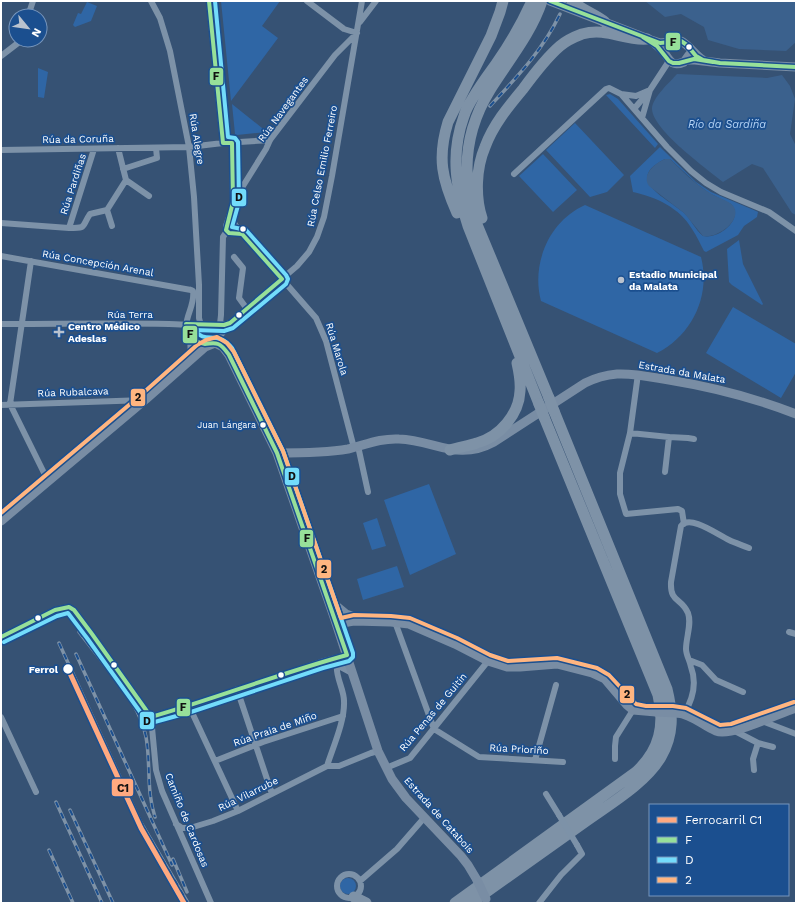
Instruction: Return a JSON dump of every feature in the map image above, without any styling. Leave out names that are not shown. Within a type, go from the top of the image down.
[{"type":"highway","points":[[489,279],[478,261],[456,210],[445,180],[441,163],[442,149],[448,122],[491,36],[500,12],[502,1]]},
{"type":"highway","points":[[471,903],[640,782],[661,757],[668,743],[672,719],[667,689],[549,414],[539,404],[468,226],[460,202],[455,174],[458,140],[464,114],[481,85],[524,20],[532,1]]},
{"type":"highway","points":[[455,903],[636,772],[651,754],[655,746],[661,727],[662,718],[658,695],[549,414],[548,398],[476,222],[470,203],[467,175],[468,145],[475,118],[489,91],[548,1]]},
{"type":"highway","points":[[572,1],[577,6],[605,22]]},
{"type":"highway","points":[[495,267],[494,256],[479,209],[478,188],[479,169],[484,148],[493,128],[543,63],[561,45],[571,38],[591,32],[603,32],[635,39],[649,40]]},
{"type":"highway","points":[[450,450],[478,443],[491,437],[503,427],[514,412],[518,403],[520,392],[520,378],[515,346]]},
{"type":"highway","points":[[352,899],[366,903]]},
{"type":"main road","points":[[548,1],[649,40],[660,42],[671,42],[674,40],[684,42],[696,56],[703,60]]},
{"type":"main road","points":[[649,40],[667,58],[677,64],[681,64],[686,60],[689,56],[689,48]]},
{"type":"main road","points":[[667,58],[666,47],[671,42]]},
{"type":"main road","points":[[686,60],[796,67]]},
{"type":"main road","points":[[1,521],[146,400],[205,347],[215,343]]},
{"type":"main road","name":"Estrada de Catabois","points":[[215,343],[224,347],[229,355],[277,453],[336,622],[378,751],[386,768],[406,798],[468,865],[487,901]]},
{"type":"main road","name":"Estrada da Malata","points":[[450,450],[467,451],[485,447],[591,380],[616,374],[638,374],[721,390],[774,405],[796,414]]},
{"type":"main road","points":[[277,453],[338,450],[381,440],[399,439],[417,441],[450,450]]},
{"type":"main road","points":[[328,599],[346,614],[365,621]]},
{"type":"main road","points":[[346,614],[338,614],[336,622],[365,621],[409,624],[506,667],[557,664],[596,674],[604,679],[627,706],[633,710],[681,713],[717,732],[726,732],[762,721],[795,707]]},
{"type":"street","name":"Rúa Alegre","points":[[151,1],[160,18],[170,51],[189,147],[194,197],[199,318],[203,325]]},
{"type":"street","points":[[209,1],[228,143]]},
{"type":"street","points":[[214,1],[228,143]]},
{"type":"street","points":[[308,1],[344,29],[357,34]]},
{"type":"street","name":"Rúa Celso Emilio Ferreiro","points":[[215,343],[230,323],[297,266],[309,252],[317,237],[322,225],[332,176],[362,1]]},
{"type":"street","points":[[359,23],[376,1]]},
{"type":"street","name":"Rúa Navegantes","points":[[232,205],[270,140],[335,55],[357,34]]},
{"type":"street","points":[[1,56],[11,48]]},
{"type":"street","points":[[642,118],[650,90],[667,58]]},
{"type":"street","points":[[514,174],[606,89],[612,89],[621,94],[678,158],[710,186],[769,212],[796,231]]},
{"type":"street","points":[[621,94],[636,96],[650,90]]},
{"type":"street","points":[[634,109],[650,90]]},
{"type":"street","name":"Rúa da Coruña","points":[[1,150],[189,147],[270,140]]},
{"type":"street","name":"Rúa Navegantes","points":[[220,324],[223,237],[231,227],[232,205],[228,143]]},
{"type":"street","points":[[118,148],[126,180],[149,196]]},
{"type":"street","points":[[123,169],[157,158],[156,148]]},
{"type":"street","name":"Rúa Pardiñas","points":[[1,223],[69,228],[94,149]]},
{"type":"street","points":[[69,228],[81,228],[86,225],[90,214],[107,210],[126,180]]},
{"type":"street","points":[[107,210],[112,226]]},
{"type":"street","name":"Rúa Marola","points":[[231,227],[242,234],[316,318],[326,341],[368,492]]},
{"type":"street","name":"Rúa Concepción Arenal","points":[[1,256],[191,290]]},
{"type":"street","points":[[234,257],[243,268],[239,298],[247,309]]},
{"type":"street","points":[[31,261],[10,404],[48,481]]},
{"type":"street","points":[[198,285],[196,288],[191,290],[193,291],[194,296],[186,324],[187,331],[201,343],[215,343],[210,333],[203,325]]},
{"type":"street","points":[[203,325],[230,323]]},
{"type":"street","name":"Rúa Terra","points":[[1,324],[203,325]]},
{"type":"street","points":[[190,335],[191,359]]},
{"type":"street","points":[[638,374],[630,433],[620,473],[620,494],[626,514],[678,509],[682,511],[684,524]]},
{"type":"street","name":"Rúa Rubalcava","points":[[1,405],[146,400]]},
{"type":"street","points":[[630,433],[694,439]]},
{"type":"street","points":[[665,472],[669,437]]},
{"type":"street","points":[[681,713],[694,691],[693,673],[685,652],[689,617],[684,606],[670,591],[670,582],[681,526],[688,522],[703,526],[730,541],[749,548]]},
{"type":"street","points":[[1,637],[55,610],[69,607],[74,610],[92,634],[151,718],[320,662],[347,655]]},
{"type":"street","points":[[395,622],[434,729]]},
{"type":"street","points":[[789,632],[796,634]]},
{"type":"street","name":"Rúa Penas de Guitín","points":[[386,768],[410,758],[488,660]]},
{"type":"street","points":[[689,660],[702,665],[716,680],[743,692]]},
{"type":"street","points":[[320,662],[337,665],[353,673]]},
{"type":"street","points":[[327,766],[344,706],[344,692],[337,665]]},
{"type":"street","points":[[535,760],[556,685]]},
{"type":"street","points":[[237,689],[272,794]]},
{"type":"street","points":[[189,706],[238,811]]},
{"type":"street","points":[[615,759],[616,737],[633,710]]},
{"type":"street","name":"Rúa Praia de Miño","points":[[215,761],[263,742],[342,716]]},
{"type":"street","points":[[1,717],[36,792]]},
{"type":"street","name":"Camiño de Cardosas","points":[[151,718],[156,770],[162,791],[211,903]]},
{"type":"street","points":[[762,721],[796,734]]},
{"type":"street","name":"Rúa Prioriño","points":[[434,729],[479,757],[563,762]]},
{"type":"street","points":[[733,730],[758,743],[772,747]]},
{"type":"street","points":[[754,770],[754,758],[758,743]]},
{"type":"street","name":"Rúa Vilarrube","points":[[176,824],[182,828],[190,828],[213,821],[238,811],[327,766],[339,766],[378,751]]},
{"type":"street","points":[[539,903],[561,875],[582,854],[546,794]]},
{"type":"street","points":[[360,881],[397,849],[424,818]]},
{"type":"street","points":[[350,874],[354,875],[361,884],[360,892],[352,899],[343,897],[337,891],[338,879],[342,876],[350,874]]},
{"type":"shaded area","points":[[221,1],[280,1],[262,26],[278,38],[231,101]]},
{"type":"shaded area","points":[[87,2],[97,6],[91,21],[75,27],[73,25],[78,13],[81,14]]},
{"type":"shaded area","points":[[38,68],[48,72],[44,98],[38,97]]},
{"type":"shaded area","points":[[610,94],[618,99],[658,144],[655,148],[606,95]]},
{"type":"shaded area","points":[[232,104],[267,132],[235,134]]},
{"type":"shaded area","points":[[575,123],[624,175],[607,192],[590,197],[546,150]]},
{"type":"shaded area","points":[[660,147],[696,182],[711,192],[758,212],[757,217],[744,226],[738,235],[706,252],[687,222],[674,209],[659,200],[633,192],[630,176]],"holes":[[[665,159],[670,159],[709,193],[731,204],[735,216],[728,227],[722,232],[716,235],[703,236],[683,212],[652,187],[648,181],[648,174],[653,166]]]},
{"type":"shaded area","points":[[543,154],[577,190],[553,212],[519,176]]},
{"type":"shaded area","name":"Estadio Municipal da Malata","points":[[585,205],[701,257],[703,286],[701,300],[696,313],[680,336],[657,353],[541,301],[539,273],[541,259],[546,245],[562,222],[572,212]]},
{"type":"shaded area","points":[[739,240],[743,264],[763,304],[762,305],[729,282],[727,249]]},
{"type":"shaded area","points":[[733,307],[796,344],[796,372],[781,398],[706,353]]},
{"type":"shaded area","points":[[429,484],[456,554],[410,575],[384,500]]},
{"type":"shaded area","points":[[377,518],[386,546],[372,550],[363,523]]},
{"type":"shaded area","points":[[397,566],[404,587],[363,600],[357,579]]},
{"type":"shaded area","points":[[345,878],[351,878],[356,883],[354,892],[351,894],[345,894],[340,889],[340,883]]},
{"type":"water","points":[[645,1],[796,1],[796,42],[786,51],[739,49],[708,40],[704,27],[681,14],[665,17]]},
{"type":"water","name":"Río da Sardiña","points":[[677,74],[767,78],[782,75],[790,86],[795,99],[790,134],[796,146],[796,215],[792,213],[763,168],[752,164],[723,182],[681,148],[660,127],[654,117],[652,108],[653,104],[666,85]]},
{"type":"water","points":[[665,159],[670,159],[699,186],[732,205],[735,213],[731,224],[714,235],[703,236],[684,213],[649,186],[647,178],[650,170],[657,163]]},
{"type":"railway","points":[[490,106],[520,74],[538,51],[560,14]]},
{"type":"railway","points":[[79,632],[123,688],[141,719],[146,737],[150,797],[155,817]]},
{"type":"railway","points":[[59,643],[140,821],[188,903]]},
{"type":"railway","points":[[76,654],[172,865]]},
{"type":"railway","points":[[56,802],[102,903]]},
{"type":"railway","points":[[70,810],[113,903]]},
{"type":"railway","points":[[49,850],[73,903]]},
{"type":"railway","points":[[173,859],[187,892]]},
{"type":"rail line","name":"C1","points":[[68,669],[141,828],[184,903]]},
{"type":"transit line","name":"F","points":[[209,1],[223,143],[232,143]]},
{"type":"transit line","name":"D","points":[[4,642],[57,616],[68,613],[146,720],[151,723],[191,712],[323,668],[349,661],[353,657],[353,653],[283,451],[232,348],[227,342],[221,339],[203,336],[194,330],[224,331],[233,328],[286,284],[288,279],[246,230],[232,227],[239,202],[238,142],[235,138],[228,137],[215,1]]},
{"type":"transit line","name":"F","points":[[550,1],[660,43],[681,41],[687,45],[696,56],[703,60],[720,63],[796,67]]},
{"type":"transit line","name":"F","points":[[643,37],[657,46],[669,61],[673,63],[694,59],[713,62]]},
{"type":"transit line","name":"F","points":[[232,143],[233,202],[226,230],[229,233],[242,234],[282,279]]},
{"type":"transit line","name":"F","points":[[282,279],[230,323],[224,325],[186,324],[190,334],[195,340],[205,344],[218,344],[223,347],[229,355],[277,453],[347,655]]},
{"type":"transit line","name":"2","points":[[1,513],[142,394],[197,345],[206,340],[217,337],[227,343],[234,352],[283,451],[341,618],[354,615],[410,618],[457,638],[490,655],[508,661],[557,658],[597,668],[609,675],[636,704],[686,708],[720,725],[731,724],[794,702]]},
{"type":"transit line","name":"F","points":[[69,607],[74,610],[92,634],[151,717],[347,655]]},
{"type":"transit line","name":"F","points":[[1,637],[55,610],[69,607]]},
{"type":"place","name":"Estadio Municipal da Malata","points":[[621,280]]},
{"type":"place","name":"Centro Médico Adeslas","points":[[59,332]]},
{"type":"place","name":"Juan Lángara","points":[[263,425]]},
{"type":"place","name":"Ferrol","points":[[68,669]]}]
